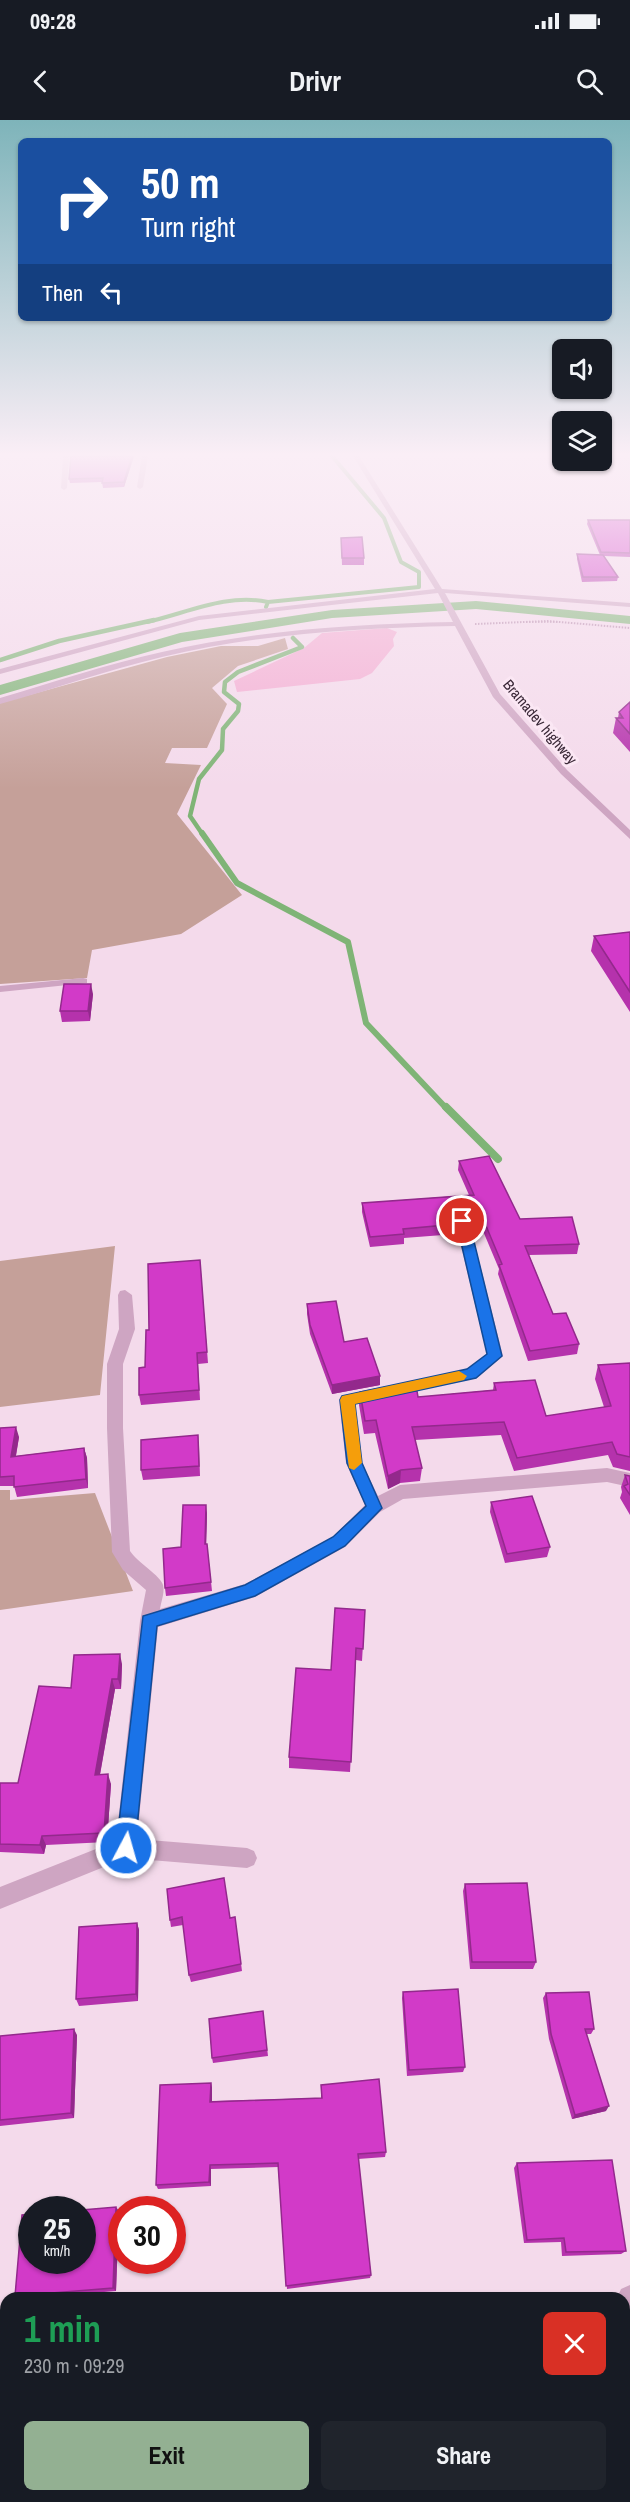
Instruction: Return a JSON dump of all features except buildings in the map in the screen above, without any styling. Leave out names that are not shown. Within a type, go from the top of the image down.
[{"type":"street","name":"Bramadev highway","points":[[425,567],[458,623],[496,695],[564,772],[630,836]]},
{"type":"street","points":[[0,672],[199,618],[440,592],[630,605]]},
{"type":"street","points":[[0,701],[163,654],[273,634],[389,625],[458,623]]},
{"type":"street","points":[[0,989],[83,981]]},
{"type":"street","points":[[374,1508],[354,1463],[347,1400],[471,1374],[495,1356],[462,1221]]},
{"type":"street","points":[[125,1295],[126,1329],[115,1364],[114,1428],[121,1552],[129,1565],[155,1587],[149,1621],[126,1848]]},
{"type":"street","points":[[149,1621],[249,1591],[339,1542],[374,1508],[400,1492],[608,1475],[630,1480]]},
{"type":"street","points":[[0,1898],[126,1848],[247,1858]]},
{"type":"path","points":[[458,623],[548,621],[630,628]]},
{"type":"shaded area","points":[[285,638],[288,649],[238,666],[212,688],[227,704],[207,748],[172,748],[165,763],[201,765],[177,814],[242,895],[181,934],[92,950],[87,978],[0,984],[0,703],[167,657],[221,646],[258,646]]},
{"type":"shaded area","points":[[115,1246],[100,1395],[0,1407],[0,1261]]},
{"type":"shaded area","points":[[0,1490],[10,1490],[10,1500],[95,1493],[133,1591],[0,1610]]},
{"type":"sand","points":[[387,628],[397,632],[393,639],[394,646],[372,673],[360,679],[237,692],[234,681],[304,648],[322,633]]},
{"type":"waterway","points":[[268,602],[419,587],[419,572],[410,567]]},
{"type":"waterway","points":[[147,622],[222,602],[237,600],[268,602]]},
{"type":"waterway","points":[[266,607],[268,602]]},
{"type":"waterway","points":[[0,690],[180,638],[332,614],[476,605],[630,620]]},
{"type":"waterway","points":[[0,660],[59,641],[154,620]]},
{"type":"waterway","points":[[203,835],[190,816],[199,779],[222,750],[223,729],[238,711],[239,704],[224,692],[225,682],[238,672],[302,647],[293,638]]},
{"type":"waterway","points":[[202,833],[237,883],[348,942],[366,1023],[447,1109]]},
{"type":"waterway","points":[[446,1107],[498,1159]]},
{"type":"slow traffic","points":[[354,1463],[347,1400],[459,1376]]},
{"type":"route","points":[[126,1848],[149,1621],[249,1591],[339,1542],[374,1508],[354,1463],[347,1400],[471,1374],[495,1356],[462,1221]]}]
